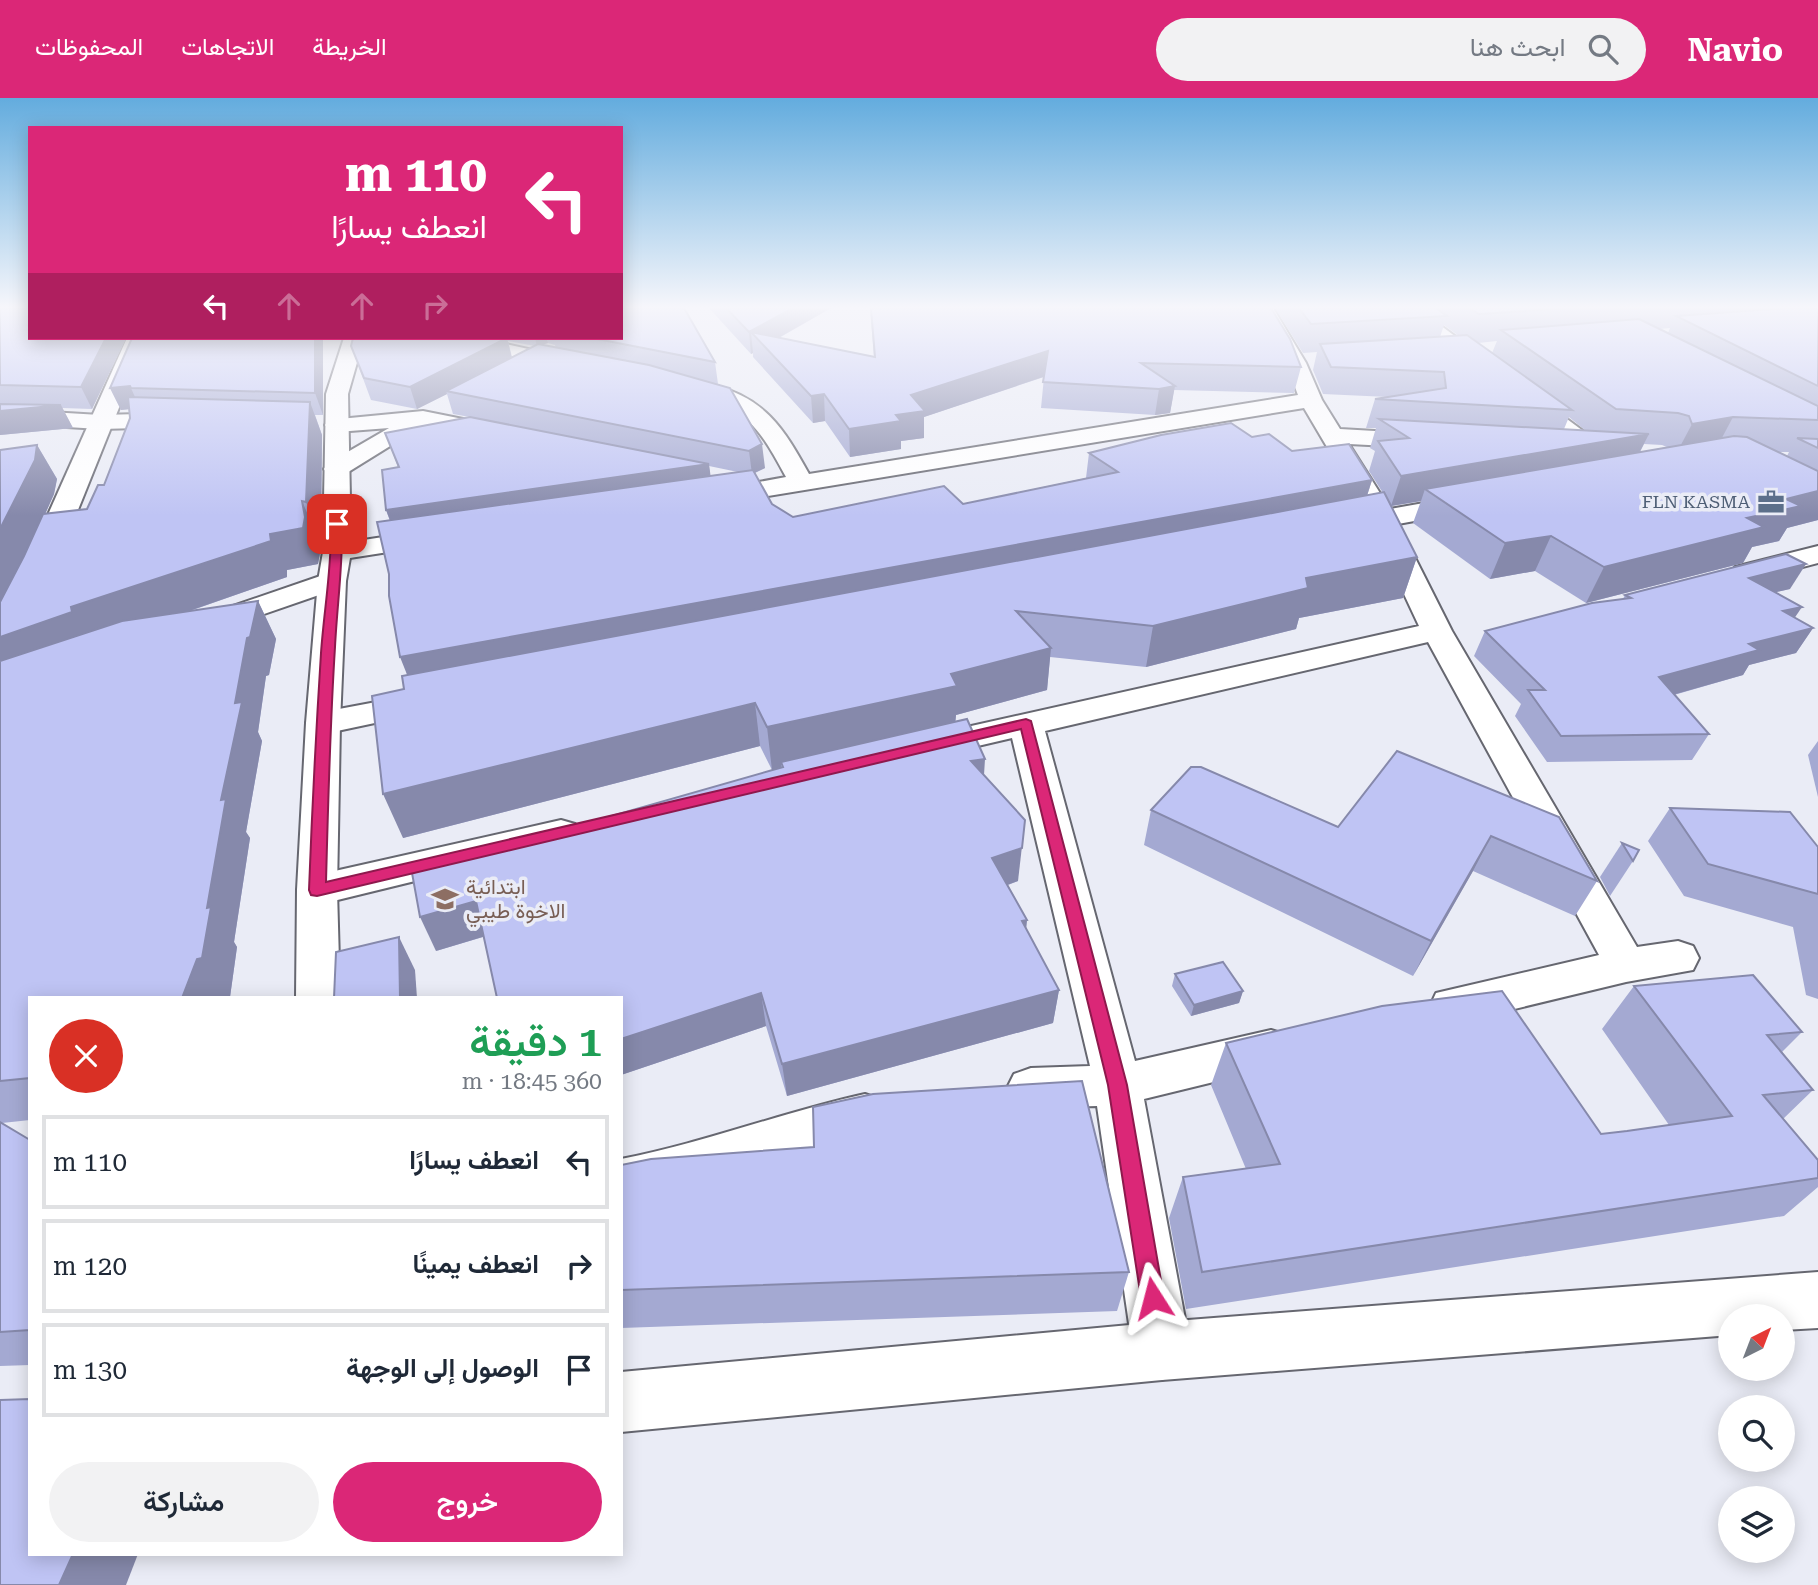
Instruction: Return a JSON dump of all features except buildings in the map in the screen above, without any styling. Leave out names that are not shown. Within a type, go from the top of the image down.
[{"type":"street","points":[[0,652],[30,592],[120,377]]},
{"type":"street","points":[[318,996],[317,890],[323,723],[335,567],[336,468],[324,410],[338,377]]},
{"type":"street","points":[[1302,377],[1331,436],[1453,642],[1626,965]]},
{"type":"street","points":[[1499,377],[1627,475],[1586,482]]},
{"type":"street","points":[[658,379],[728,396],[757,411],[778,438],[803,483]]},
{"type":"street","points":[[336,468],[457,400]]},
{"type":"street","points":[[689,500],[1311,400]]},
{"type":"street","points":[[324,410],[423,418],[516,437]]},
{"type":"street","points":[[0,416],[100,422],[201,417]]},
{"type":"street","points":[[1331,436],[1454,442]]},
{"type":"street","points":[[1550,447],[1632,452]]},
{"type":"street","points":[[704,475],[771,488]]},
{"type":"street","points":[[1314,531],[1491,499]]},
{"type":"street","points":[[179,634],[335,567],[459,534]]},
{"type":"street","points":[[1713,582],[1818,554]]},
{"type":"street","points":[[0,597],[30,592]]},
{"type":"street","points":[[892,755],[1026,724],[1453,642]]},
{"type":"street","points":[[323,723],[446,699]]},
{"type":"street","points":[[1026,724],[1118,1085],[1162,1351]]},
{"type":"street","points":[[317,890],[598,824]]},
{"type":"street","points":[[1412,1016],[1626,965],[1678,958]]},
{"type":"street","points":[[993,1089],[1118,1085],[1305,1041]]},
{"type":"street","points":[[623,1183],[655,1178],[822,1124],[901,1107]]},
{"type":"street","points":[[623,1402],[1162,1351],[1818,1300]]},
{"type":"place","name":"FLN KASMA","points":[[1771,502]]},
{"type":"place","name":"ابتدائية الاخوة طيبي","points":[[445,899]]},
{"type":"route","points":[[337,524],[323,723],[317,890],[1026,724],[1118,1085],[1153,1298]]}]
